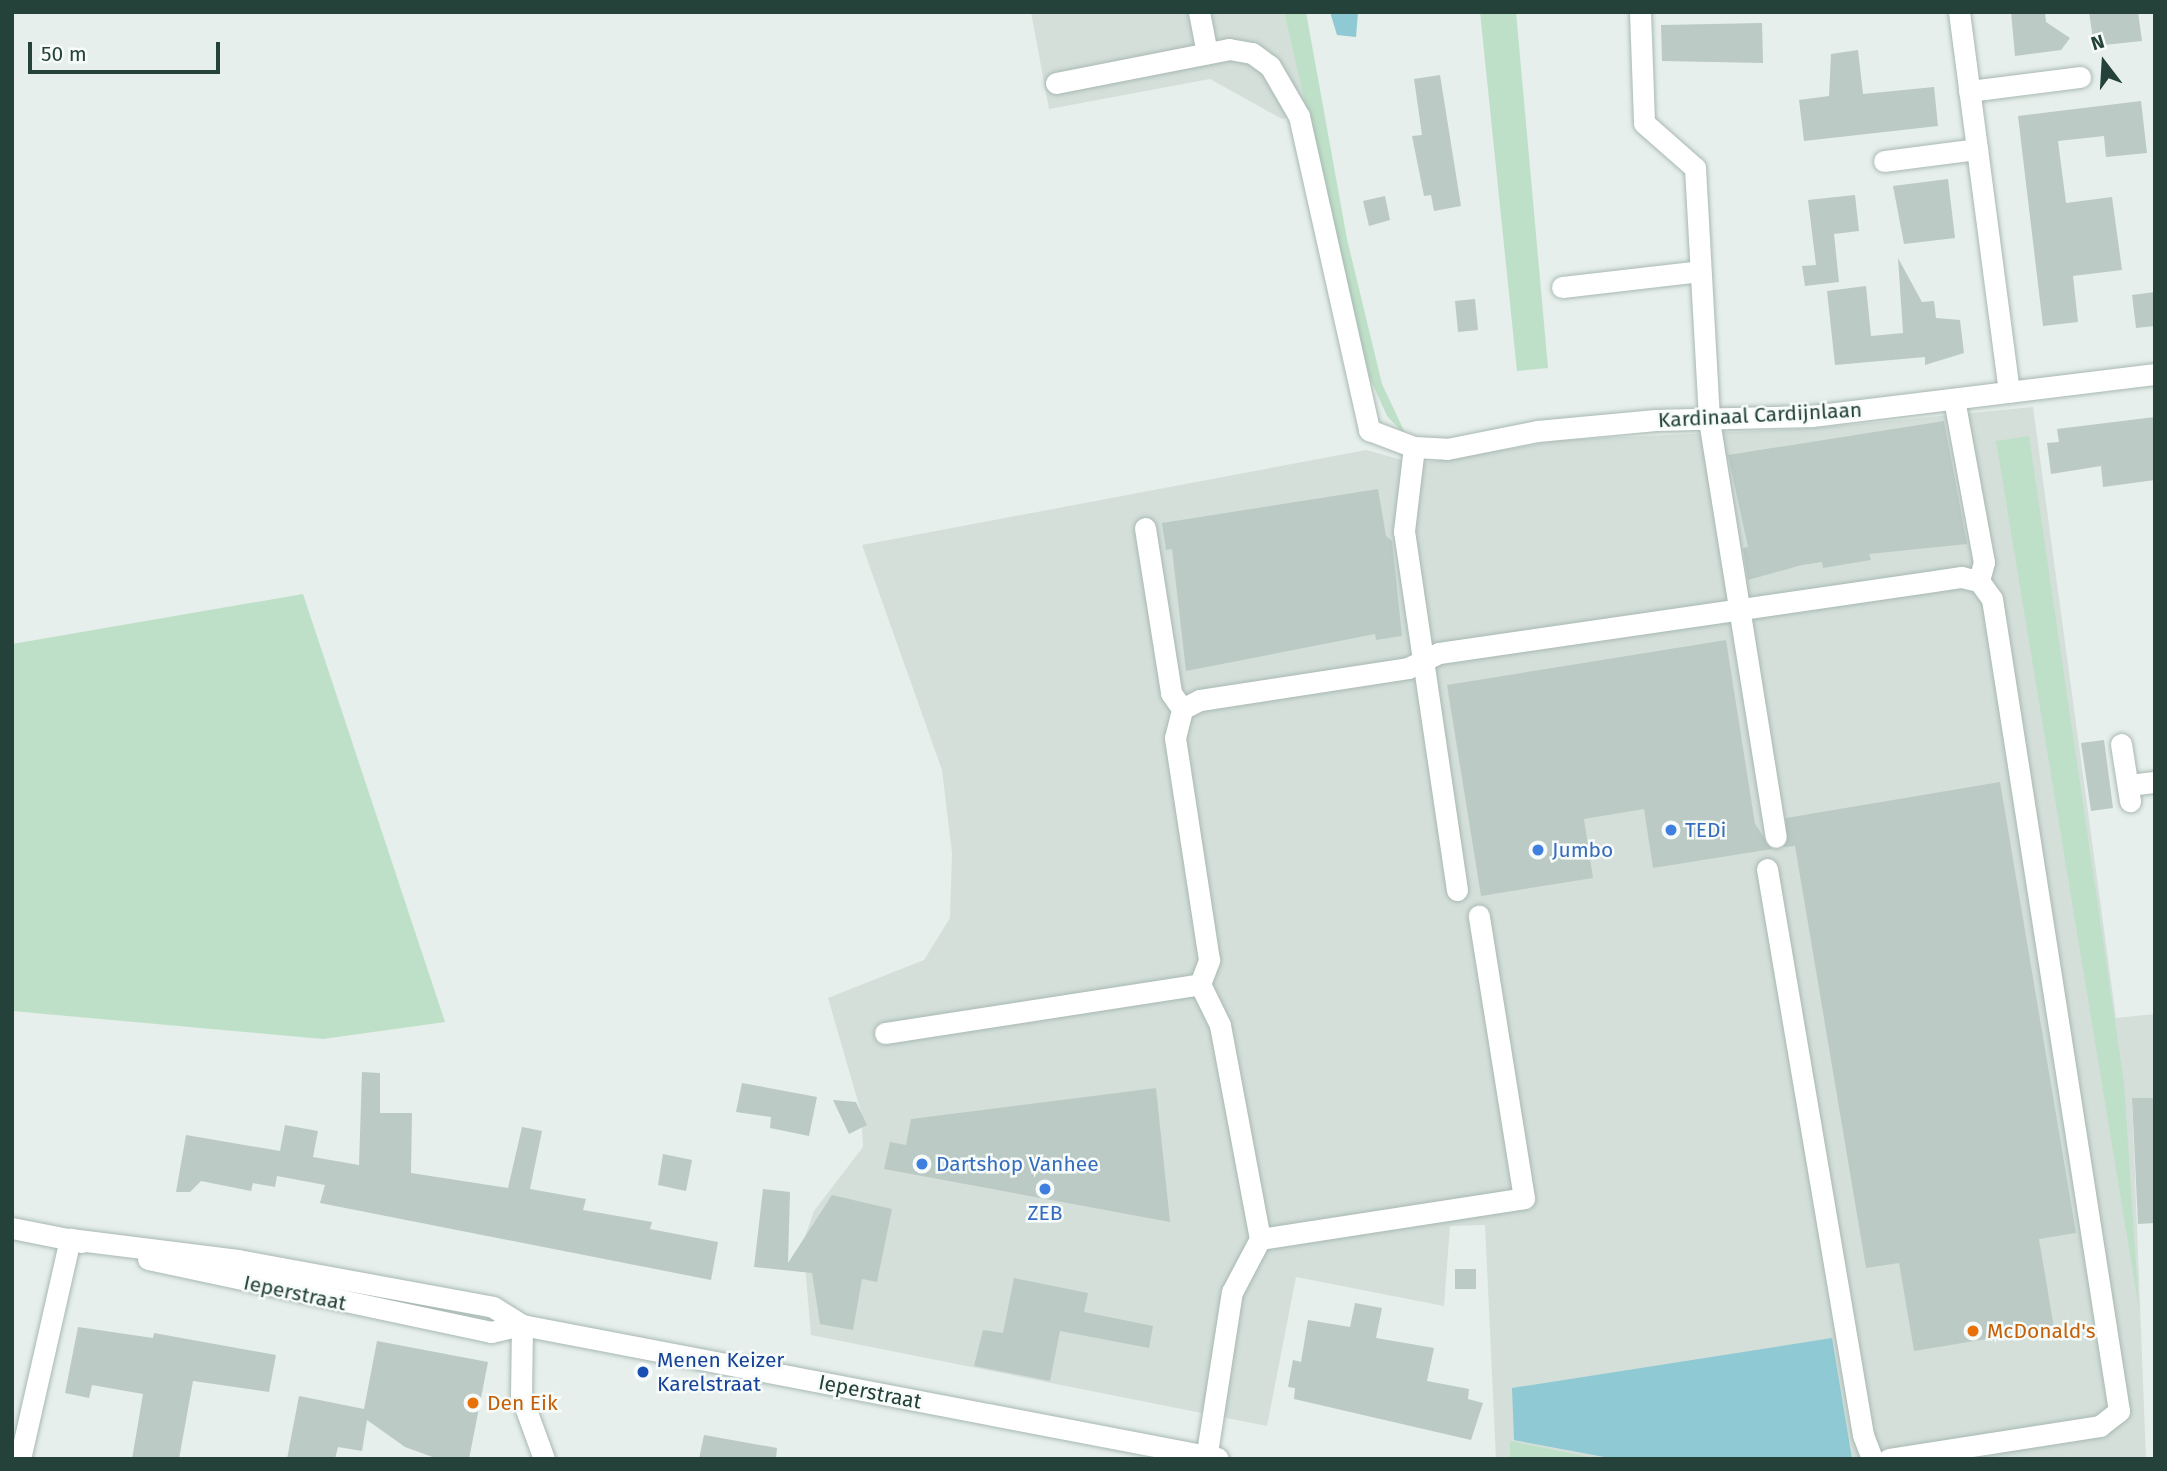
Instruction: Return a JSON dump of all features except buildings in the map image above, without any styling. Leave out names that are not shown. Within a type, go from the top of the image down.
[{"type":"street","points":[[1056,83],[1207,53],[1199,12]]},
{"type":"street","points":[[1640,12],[1644,123],[1695,168],[1709,420],[1742,610],[1776,837]]},
{"type":"street","points":[[1959,12],[2009,392]]},
{"type":"street","name":"Kardinaal Cardijnlaan","points":[[1207,53],[1252,53],[1294,99],[1369,430],[1414,447],[1447,449],[1537,431],[1709,420],[1954,399],[2155,374]]},
{"type":"street","points":[[1969,91],[2080,78]]},
{"type":"street","points":[[1884,161],[1977,149]]},
{"type":"street","points":[[1562,287],[1700,271]]},
{"type":"street","points":[[1954,399],[1984,562],[1979,582]]},
{"type":"street","points":[[1414,447],[1404,531],[1419,662],[1457,891]]},
{"type":"street","points":[[1145,528],[1171,693],[1182,709]]},
{"type":"street","points":[[1208,1458],[1206,1432],[1233,1292],[1260,1239],[1220,1025],[1200,984],[1209,960],[1175,738],[1182,709],[1200,699],[1419,662],[1439,653],[1961,577],[1979,582],[1992,599],[2119,1411],[2100,1426],[1889,1459]]},
{"type":"street","points":[[2121,744],[2130,793],[2155,782]]},
{"type":"street","points":[[1767,869],[1863,1435],[1872,1459]]},
{"type":"street","points":[[1260,1239],[1524,1198],[1479,916]]},
{"type":"street","points":[[885,1033],[1200,984]]},
{"type":"street","name":"Ieperstraat","points":[[12,1228],[70,1239],[251,1285],[447,1324],[491,1332],[522,1325],[1208,1458]]},
{"type":"street","points":[[20,1459],[70,1239]]},
{"type":"street","points":[[522,1325],[521,1395],[544,1459]]},
{"type":"shaded area","points":[[1031,12],[1284,12],[1309,113],[1282,119],[1210,79],[1049,109]]},
{"type":"shaded area","points":[[2033,407],[2116,1018],[2155,1014],[2155,1098],[2132,1099],[2146,1459],[1496,1459],[1485,1225],[1450,1226],[1444,1306],[1296,1277],[1267,1426],[811,1335],[803,1242],[814,1211],[863,1147],[861,1112],[828,998],[924,960],[950,918],[952,853],[942,770],[862,545],[1366,450],[1417,464],[1562,440],[1816,428]]},
{"type":"green space","points":[[1284,12],[1306,12],[1347,239],[1382,384],[1407,437],[1387,416],[1369,376]]},
{"type":"green space","points":[[1480,12],[1516,12],[1548,368],[1517,371]]},
{"type":"green space","points":[[2029,436],[2124,1083],[2139,1309],[1996,441]]},
{"type":"green space","points":[[303,594],[445,1022],[323,1039],[12,1011],[12,644]]},
{"type":"green space","points":[[1510,1441],[1599,1459],[1510,1459]]},
{"type":"water","points":[[1330,12],[1358,12],[1356,37],[1337,35]]},
{"type":"water","points":[[1832,1338],[1852,1459],[1615,1459],[1514,1440],[1512,1388]]},
{"type":"place","name":"TEDi","points":[[1671,830]]},
{"type":"place","name":"Jumbo","points":[[1538,850]]},
{"type":"place","name":"Dartshop Vanhee","points":[[922,1164]]},
{"type":"place","name":"ZEB","points":[[1045,1189]]},
{"type":"place","name":"McDonald's","points":[[1973,1331]]},
{"type":"place","name":"Menen Keizer Karelstraat","points":[[643,1372]]},
{"type":"place","name":"Den Eik","points":[[473,1403]]}]
